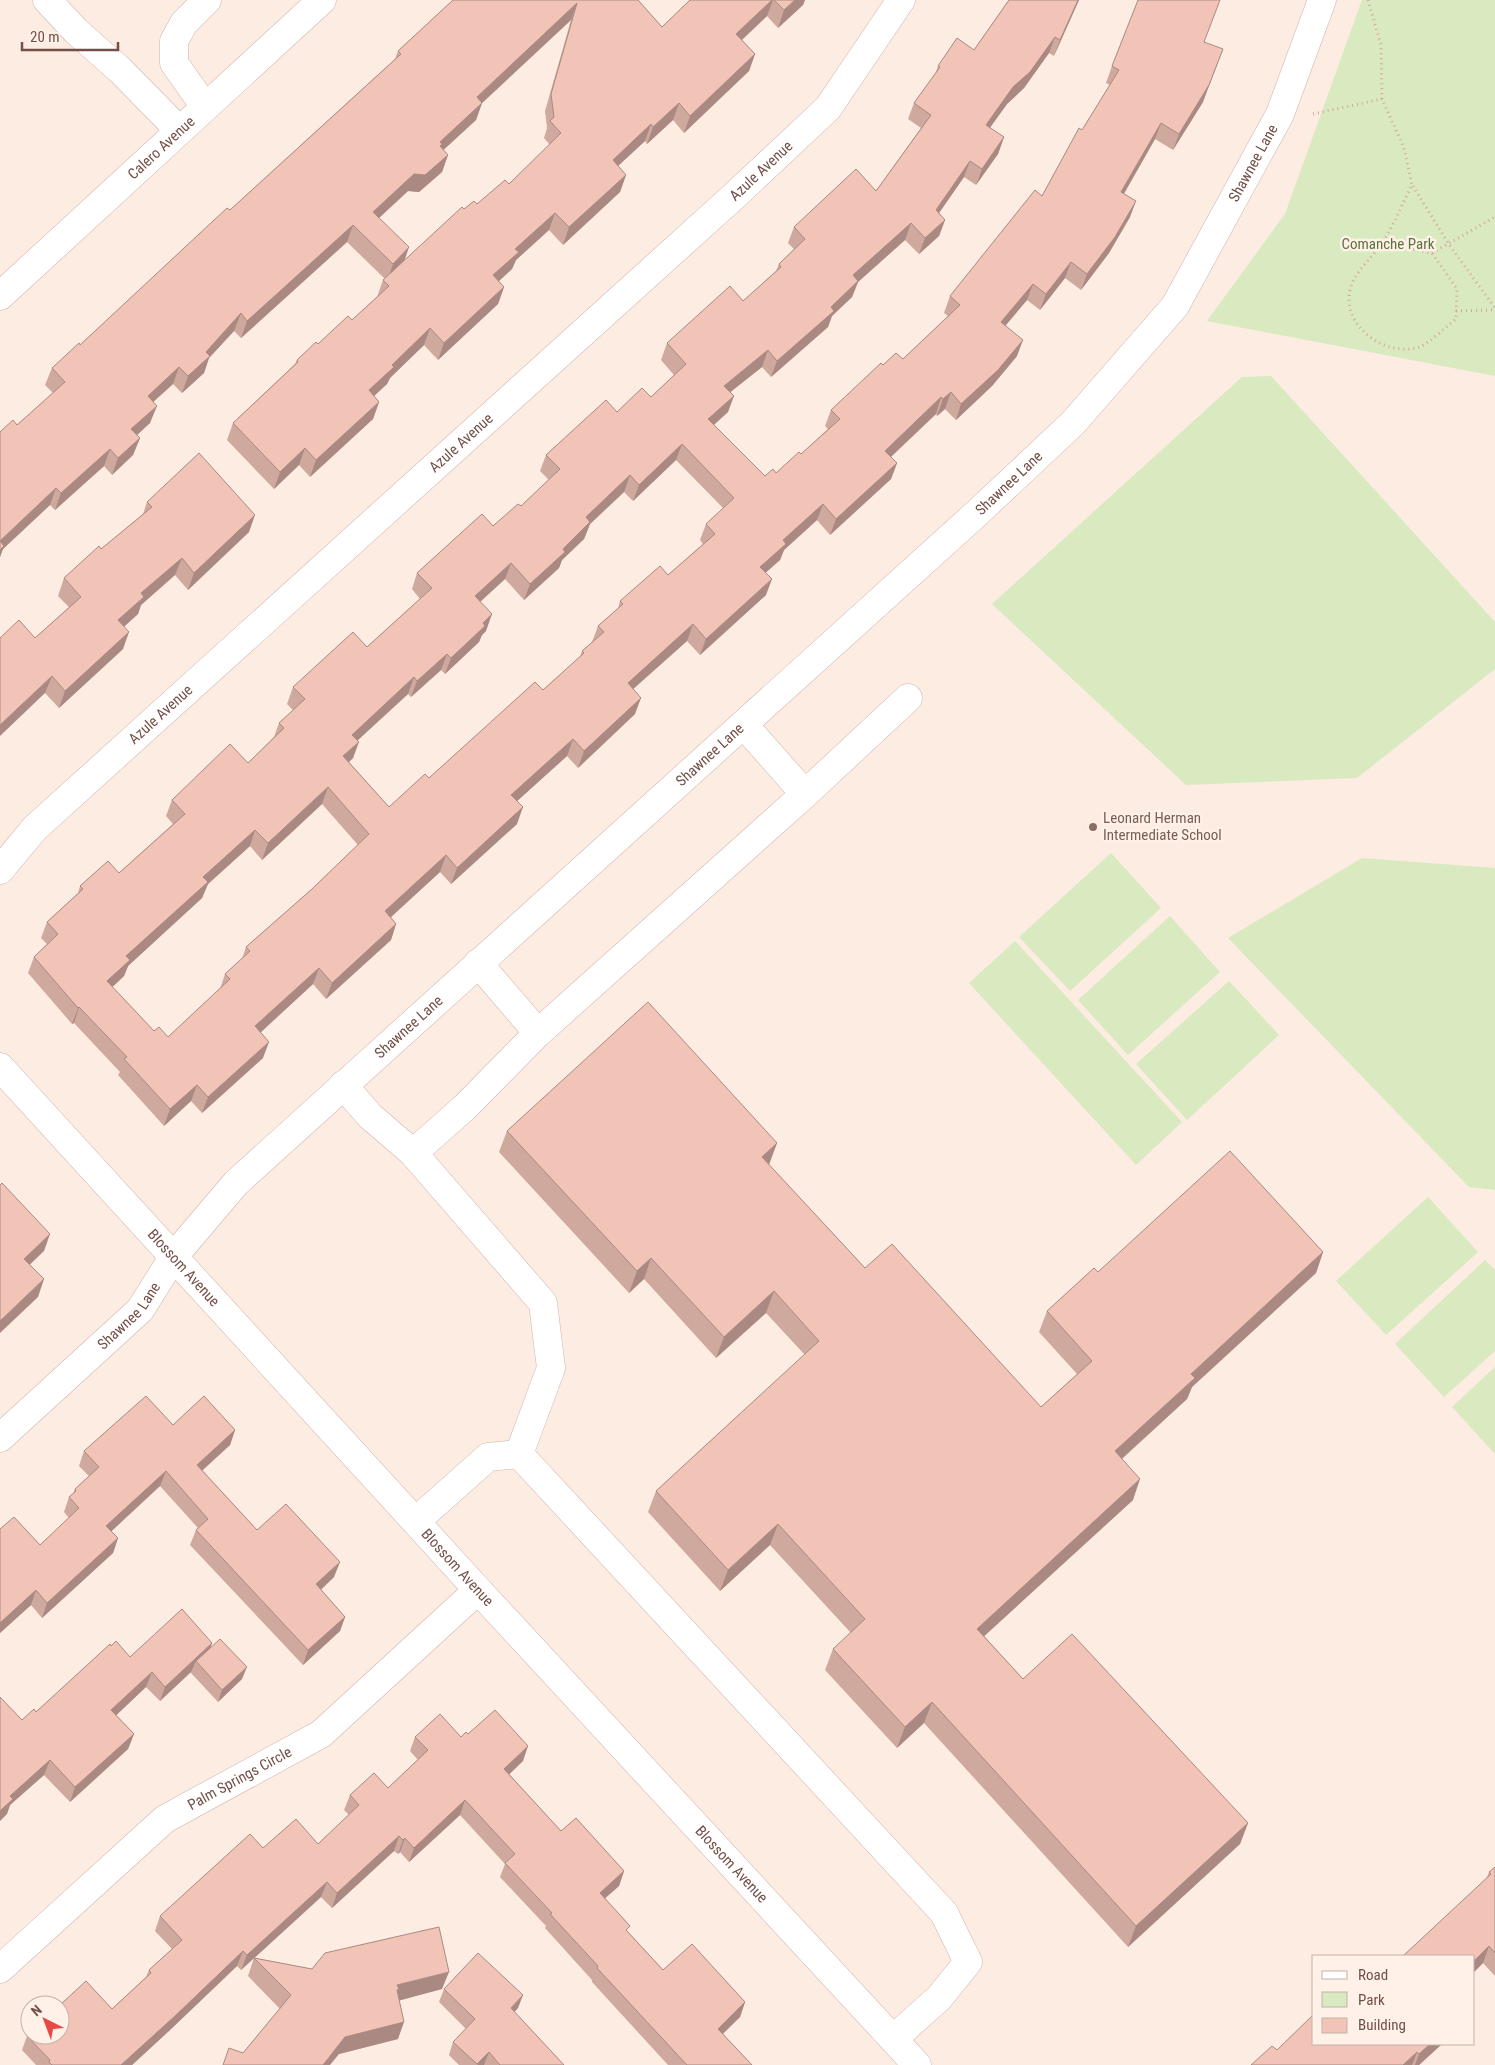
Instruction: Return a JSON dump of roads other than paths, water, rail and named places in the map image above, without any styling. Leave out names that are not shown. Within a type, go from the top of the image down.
[{"type":"street","points":[[47,0],[179,130]]},
{"type":"street","points":[[205,107],[174,64],[174,41],[184,23],[207,0]]},
{"type":"street","name":"Calero Avenue","points":[[0,296],[322,0]]},
{"type":"street","name":"Azule Avenue","points":[[0,870],[35,828],[725,204],[828,108],[901,0]]},
{"type":"street","name":"Shawnee Lane","points":[[0,1438],[140,1310],[174,1256],[236,1183],[744,725],[1073,423],[1175,306],[1280,114],[1322,0]]},
{"type":"street","points":[[413,1152],[464,1108],[538,1033],[806,794],[908,698]]},
{"type":"street","points":[[744,725],[806,794]]},
{"type":"street","points":[[478,964],[538,1033]]},
{"type":"street","name":"Blossom Avenue","points":[[0,1067],[478,1590],[917,2065]]},
{"type":"street","points":[[343,1085],[370,1116],[413,1152],[543,1302],[551,1368],[519,1454]]},
{"type":"street","points":[[416,1521],[488,1457],[519,1454]]},
{"type":"street","points":[[519,1454],[944,1913],[968,1962],[939,1998],[893,2039]]},
{"type":"street","name":"Palm Springs Circle","points":[[0,1969],[166,1819],[321,1734],[478,1590]]},
{"type":"place","name":"Leonard Herman Intermediate School","points":[[1093,827]]},
{"type":"park label","name":"Comanche Park","points":[[1388,244]]}]
